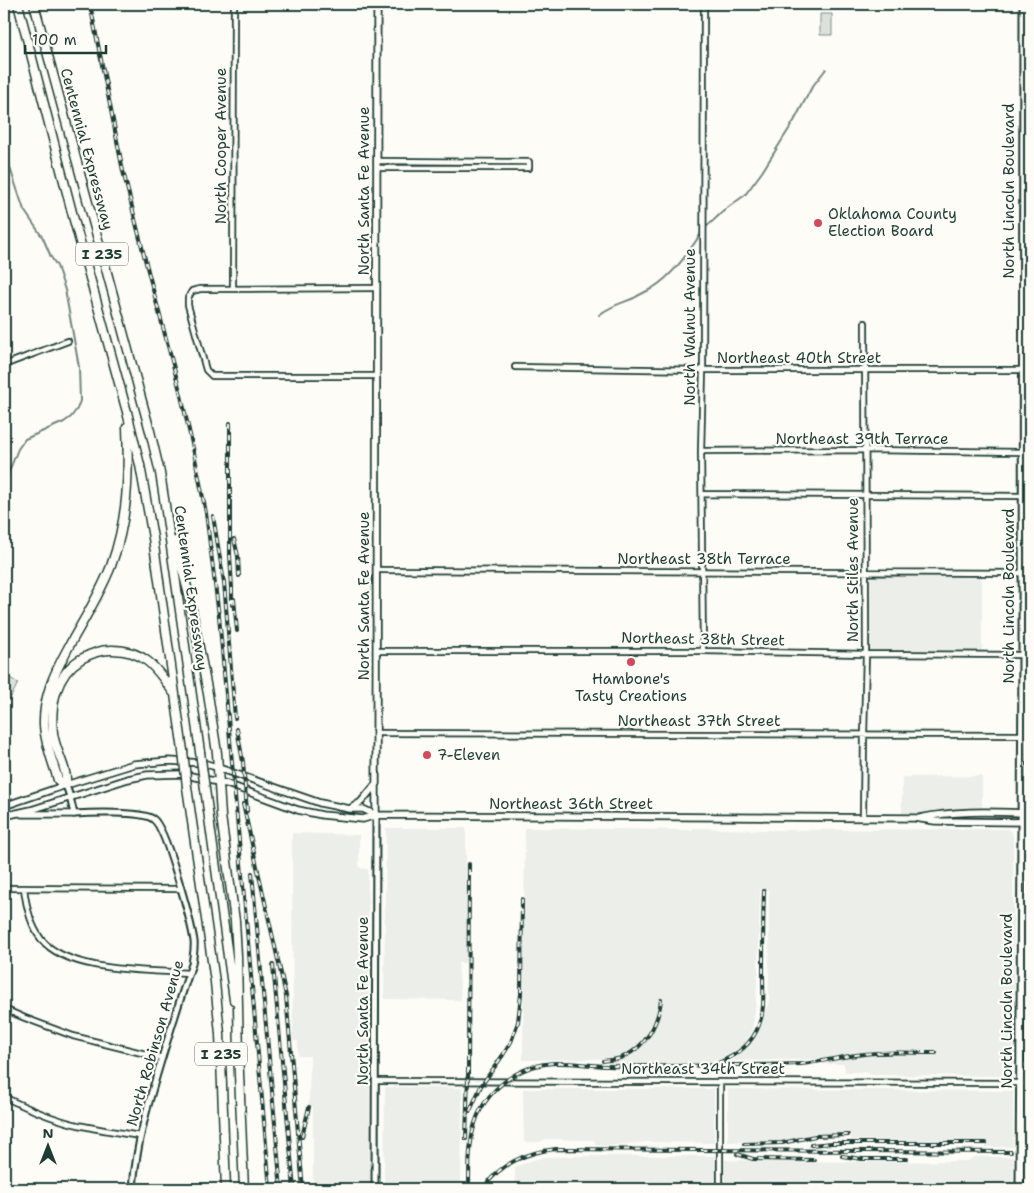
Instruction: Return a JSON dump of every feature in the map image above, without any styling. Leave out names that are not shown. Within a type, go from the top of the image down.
[{"type":"highway","name":"Centennial Expressway","points":[[18,4],[74,220],[127,412],[147,499],[183,751],[220,1034],[226,1189]]},
{"type":"highway","name":"Centennial Expressway","points":[[34,4],[160,473],[232,984],[239,1056],[244,1189]]},
{"type":"highway","points":[[127,412],[129,468],[127,495],[116,550],[101,589],[52,681],[45,701],[44,725],[46,740],[58,780],[66,785],[67,777],[53,734],[53,712],[56,691],[65,673],[71,666],[86,656],[99,651],[113,650],[137,654],[152,663],[174,694]]},
{"type":"highway","points":[[165,505],[189,595],[212,716],[221,816],[235,921],[239,1056]]},
{"type":"main road","name":"North Santa Fe Avenue","points":[[376,815],[377,4]]},
{"type":"main road","name":"North Lincoln Boulevard","points":[[1020,1189],[1021,813],[1026,655],[1027,495],[1023,452],[1027,410],[1023,370],[1027,330],[1027,165],[1024,4]]},
{"type":"main road","points":[[4,806],[123,766],[145,762],[178,761],[203,763],[218,767],[314,801],[350,809],[363,809],[376,815]]},
{"type":"main road","points":[[17,814],[128,778],[148,775],[182,774],[219,782]]},
{"type":"main road","name":"Northeast 36th Street","points":[[219,782],[282,804],[322,815],[363,819],[376,815],[915,818],[966,813],[1030,813]]},
{"type":"main road","points":[[350,809],[360,802],[376,784]]},
{"type":"main road","points":[[4,816],[17,814],[74,814]]},
{"type":"main road","name":"Northeast 36th Street","points":[[915,818],[934,821],[1030,822]]},
{"type":"street","name":"North Cooper Avenue","points":[[234,4],[234,289]]},
{"type":"street","name":"North Walnut Avenue","points":[[703,651],[701,452],[704,4]]},
{"type":"street","points":[[377,161],[529,162],[529,168],[377,168]]},
{"type":"street","points":[[377,288],[196,290],[190,292],[188,298],[188,305],[206,370],[210,375],[377,376]]},
{"type":"street","name":"North Stiles Avenue","points":[[864,818],[866,654],[865,323]]},
{"type":"street","points":[[4,365],[68,341]]},
{"type":"street","name":"Northeast 40th Street","points":[[515,367],[866,371],[1023,370]]},
{"type":"street","name":"Northeast 39th Terrace","points":[[701,452],[866,450],[1023,452]]},
{"type":"street","points":[[702,494],[1027,495]]},
{"type":"street","name":"Northeast 38th Terrace","points":[[377,570],[1026,573]]},
{"type":"street","name":"Northeast 38th Street","points":[[376,651],[703,651],[1026,655]]},
{"type":"street","name":"Northeast 37th Street","points":[[376,733],[1022,735]]},
{"type":"street","points":[[66,785],[74,814]]},
{"type":"street","name":"North Robinson Avenue","points":[[74,814],[133,814],[148,816],[155,820],[164,836],[194,942],[189,973],[140,1136],[133,1189]]},
{"type":"street","name":"North Santa Fe Avenue","points":[[375,1189],[376,815]]},
{"type":"street","points":[[4,888],[180,889]]},
{"type":"street","points":[[24,888],[32,922],[36,930],[46,944],[60,954],[82,962],[111,968],[189,973]]},
{"type":"street","points":[[1021,900],[1030,901]]},
{"type":"street","points":[[1021,983],[1030,983]]},
{"type":"street","points":[[4,1009],[73,1036],[162,1058]]},
{"type":"street","points":[[1021,1065],[1030,1065]]},
{"type":"street","name":"Northeast 34th Street","points":[[376,1081],[1030,1083]]},
{"type":"street","points":[[720,1082],[720,1189]]},
{"type":"street","points":[[4,1097],[66,1122],[140,1136]]},
{"type":"shaded area","points":[[820,14],[832,14],[832,35],[820,35]]},
{"type":"shaded area","points":[[866,575],[982,575],[982,652],[868,652]]},
{"type":"shaded area","points":[[7,676],[18,683],[9,701],[4,698],[4,682]]},
{"type":"shaded area","points":[[982,776],[982,810],[902,814],[902,777]]},
{"type":"shaded area","points":[[386,828],[466,828],[466,963],[458,963],[461,1000],[384,999]]},
{"type":"shaded area","points":[[525,828],[691,830],[694,828],[761,830],[1007,829],[1012,832],[1013,836],[1014,1068],[1005,1068],[1005,1076],[868,1075],[869,1072],[845,1072],[844,1064],[822,1064],[821,1059],[733,1061],[752,1042],[761,1025],[769,1000],[769,890],[760,890],[758,973],[751,1034],[736,1053],[726,1058],[702,1064],[610,1064],[608,1058],[523,1060]]},
{"type":"shaded area","points":[[292,833],[359,835],[359,868],[368,869],[370,1189],[313,1189],[313,1107],[309,1107],[310,1056],[298,1056],[298,1041],[293,1041]]},
{"type":"shaded area","points":[[1030,906],[1030,976],[1025,973],[1026,908]]},
{"type":"shaded area","points":[[1030,991],[1029,1058],[1026,1055],[1026,994]]},
{"type":"shaded area","points":[[385,1087],[462,1088],[461,1189],[384,1189]]},
{"type":"shaded area","points":[[523,1089],[714,1089],[714,1143],[646,1142],[607,1146],[595,1145],[595,1140],[546,1139],[539,1142],[524,1142]]},
{"type":"shaded area","points":[[728,1089],[1013,1091],[1013,1147],[986,1147],[986,1142],[851,1140],[851,1134],[821,1133],[787,1141],[728,1142]]},
{"type":"shaded area","points":[[1030,1091],[1030,1189],[1025,1189],[1025,1093]]},
{"type":"shaded area","points":[[573,1156],[716,1156],[716,1160],[868,1162],[967,1161],[975,1157],[1013,1157],[1013,1189],[515,1189],[515,1167],[536,1159]]},
{"type":"waterway","points":[[705,228],[745,195],[794,121],[812,87],[826,69]]},
{"type":"waterway","points":[[4,150],[24,210],[43,238],[57,266],[65,290],[79,367],[80,401],[71,417],[64,422],[25,439],[18,449],[4,484]]},
{"type":"waterway","points":[[599,315],[659,284],[680,264],[702,232]]},
{"type":"railway","points":[[90,4],[123,171],[180,391],[206,513],[219,616],[270,1189]]},
{"type":"railway","points":[[230,423],[232,605]]},
{"type":"railway","points":[[213,516],[224,582],[235,718]]},
{"type":"railway","points":[[234,539],[238,556],[239,576]]},
{"type":"railway","points":[[234,599],[237,631]]},
{"type":"railway","points":[[237,729],[243,762],[247,811]]},
{"type":"railway","points":[[243,804],[286,996],[303,1189]]},
{"type":"railway","points":[[466,1139],[469,864]]},
{"type":"railway","points":[[252,873],[281,1189]]},
{"type":"railway","points":[[718,1063],[731,1057],[748,1044],[756,1032],[761,1019],[763,1001],[764,891]]},
{"type":"railway","points":[[470,1111],[481,1086],[511,1042],[518,1022],[521,994],[522,899]]},
{"type":"railway","points":[[273,965],[294,1189]]},
{"type":"railway","points":[[603,1061],[623,1057],[631,1053],[644,1041],[654,1026],[661,1000]]},
{"type":"railway","points":[[469,1189],[471,1138],[480,1110],[500,1085],[528,1068],[550,1063],[608,1066],[792,1064],[873,1053],[936,1053]]},
{"type":"railway","points":[[302,1137],[309,1107]]},
{"type":"railway","points":[[744,1144],[782,1143],[815,1136],[848,1135]]},
{"type":"railway","points":[[811,1145],[832,1143],[986,1143]]},
{"type":"railway","points":[[483,1189],[505,1166],[524,1156],[556,1149],[1011,1152]]},
{"type":"railway","points":[[737,1154],[753,1159],[814,1160]]},
{"type":"railway","points":[[842,1156],[862,1159],[907,1159]]},
{"type":"place","name":"Oklahoma County Election Board","points":[[818,223]]},
{"type":"place","name":"Hambone's Tasty Creations","points":[[631,662]]},
{"type":"place","name":"7-Eleven","points":[[427,755]]}]
